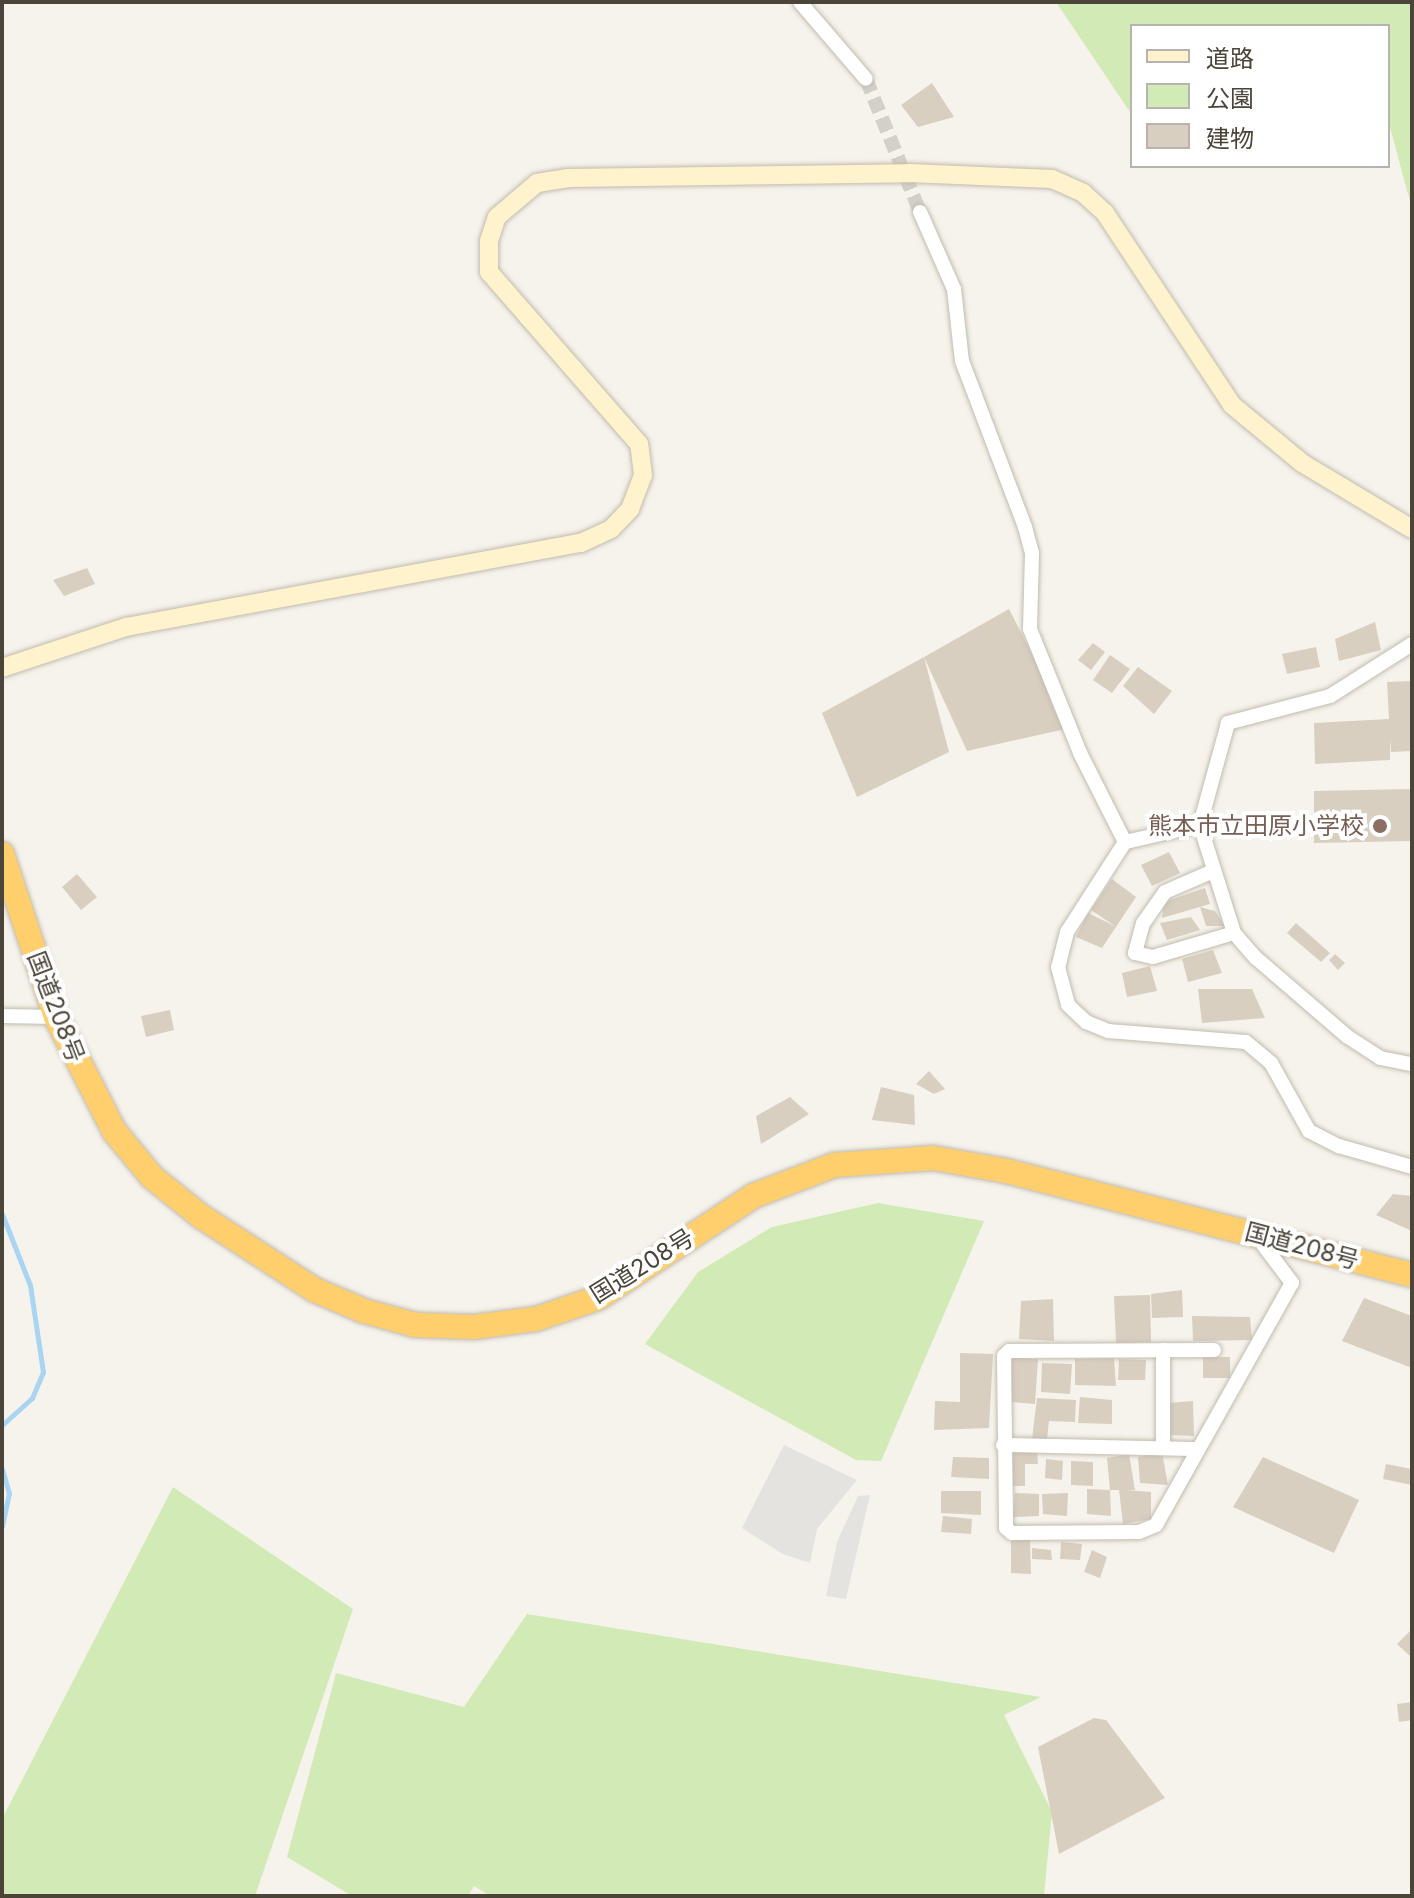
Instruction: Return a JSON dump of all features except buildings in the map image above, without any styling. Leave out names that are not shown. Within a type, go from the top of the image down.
[{"type":"highway","name":"国道208号","points":[[2,854],[56,1017],[93,1095],[152,1177],[202,1217],[315,1290],[416,1325],[474,1327],[536,1319],[598,1298],[753,1196],[834,1165],[890,1159],[933,1158],[1007,1171],[1412,1275]]},
{"type":"street","points":[[800,2],[866,79]]},
{"type":"street","points":[[2,668],[126,627],[554,549],[611,529],[630,509],[643,475],[639,444],[489,272],[489,241],[497,217],[537,183],[569,178],[909,173],[1052,179],[1083,193],[1105,213],[1232,405],[1302,463],[1412,529]]},
{"type":"street","points":[[920,212],[954,289],[962,361],[1032,553],[1030,629],[1080,753],[1125,842]]},
{"type":"street","points":[[1412,644],[1330,696],[1228,723],[1200,825],[1211,872],[1234,933],[1348,1037],[1380,1058],[1412,1064]]},
{"type":"street","points":[[1200,825],[1125,842],[1067,932],[1058,967],[1068,1005],[1086,1022],[1108,1031],[1246,1042],[1271,1063],[1309,1131],[1350,1150],[1412,1167]]},
{"type":"street","points":[[1211,872],[1165,892],[1143,923],[1135,953],[1153,957],[1234,933]]},
{"type":"street","points":[[2,1016],[56,1017]]},
{"type":"street","points":[[1214,1350],[1009,1351],[1004,1356],[1003,1521],[1012,1533],[1149,1531],[1292,1283],[1264,1246],[1267,1236]]},
{"type":"street","points":[[1163,1350],[1163,1445]]},
{"type":"street","points":[[1003,1445],[1163,1445],[1198,1449]]},
{"type":"green space","points":[[1056,2],[1412,2],[1412,209],[1390,127],[1390,24],[1130,24],[1130,112]]},
{"type":"green space","points":[[878,1203],[984,1221],[881,1461],[856,1460],[645,1344],[698,1272],[772,1227]]},
{"type":"green space","points":[[173,1487],[353,1609],[255,1896],[2,1896],[2,1819]]},
{"type":"green space","points":[[527,1614],[1041,1697],[1004,1715],[1052,1812],[1044,1896],[490,1896],[474,1886],[468,1896],[352,1896],[287,1857],[336,1673],[464,1707]]},
{"type":"shaded area","points":[[784,1445],[857,1480],[817,1529],[810,1563],[783,1554],[742,1528]]},
{"type":"shaded area","points":[[870,1495],[846,1599],[826,1596],[837,1542],[858,1496]]},
{"type":"waterway","points":[[2,1214],[30,1285],[43,1372],[32,1398],[2,1425]]},
{"type":"waterway","points":[[2,1469],[9,1493],[2,1526]]},
{"type":"tunnel","points":[[866,79],[920,212]]},
{"type":"place","name":"熊本市立田原小学校","points":[[1380,826]]}]
